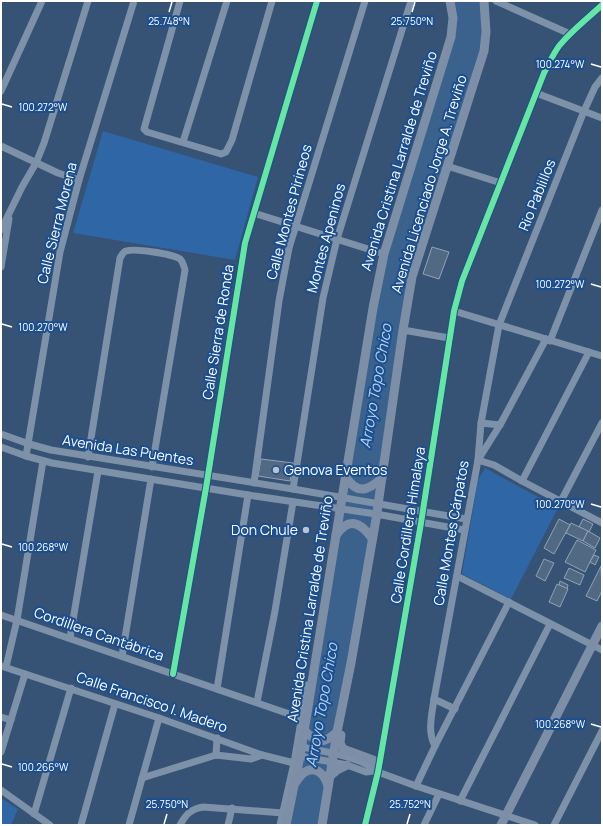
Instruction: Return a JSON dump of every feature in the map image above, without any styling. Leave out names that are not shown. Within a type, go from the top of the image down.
[{"type":"main road","name":"Avenida Cristina Larralde de Treviño","points":[[286,825],[304,747],[320,631],[347,479],[373,308],[384,254],[451,37],[453,18],[450,1]]},
{"type":"main road","name":"Avenida Licenciado Jorge A. Treviño","points":[[322,825],[334,735],[351,663],[372,538],[372,514],[374,502],[382,478],[412,277],[484,51],[486,32],[484,1]]},
{"type":"main road","points":[[347,479],[358,488],[364,489],[372,486],[382,478]]},
{"type":"main road","points":[[338,532],[347,525],[358,524],[365,529],[372,538]]},
{"type":"main road","points":[[501,825],[602,626]]},
{"type":"main road","points":[[351,663],[340,743],[341,747],[345,750],[373,760],[377,765],[376,772]]},
{"type":"main road","points":[[306,732],[318,741],[327,741],[334,735]]},
{"type":"main road","points":[[295,783],[305,772],[312,770],[328,776],[347,765]]},
{"type":"street","points":[[1,91],[42,1]]},
{"type":"street","points":[[1,230],[36,163],[44,143],[88,1]]},
{"type":"street","name":"Calle Sierra Morena","points":[[26,456],[56,272],[64,234],[134,1]]},
{"type":"street","points":[[180,1],[144,129],[147,132],[222,154],[226,152],[232,140],[272,1]]},
{"type":"street","points":[[183,142],[227,1]]},
{"type":"street","name":"Calle Sierra de Ronda","points":[[173,674],[206,488],[245,243],[318,1]]},
{"type":"street","name":"Calle Montes Pirineos","points":[[254,483],[279,301],[290,248],[365,1]]},
{"type":"street","name":"Montes Apeninos","points":[[294,489],[323,298],[337,239],[411,1]]},
{"type":"street","points":[[496,1],[570,34]]},
{"type":"street","name":"Calle Cordillera Himalaya","points":[[365,825],[421,523],[449,338],[462,281],[536,93],[551,60],[558,47],[570,34],[602,5]]},
{"type":"street","name":"Rio Pablillos","points":[[499,325],[584,111],[595,87],[602,78]]},
{"type":"street","points":[[536,93],[602,118]]},
{"type":"street","points":[[1,146],[58,173],[80,180]]},
{"type":"street","points":[[447,166],[501,182]]},
{"type":"street","points":[[1,267],[11,209]]},
{"type":"street","points":[[602,210],[548,340],[500,425],[478,460],[494,465],[522,481],[602,521]]},
{"type":"street","points":[[254,213],[384,254]]},
{"type":"street","points":[[88,457],[120,258],[126,251],[134,250],[172,255],[182,261],[185,270],[152,467]]},
{"type":"street","points":[[454,311],[602,356]]},
{"type":"street","name":"Calle Montes Cárpatos","points":[[435,746],[431,732],[434,699],[478,460],[481,423],[499,325]]},
{"type":"street","points":[[403,330],[449,338]]},
{"type":"street","points":[[522,481],[589,352]]},
{"type":"street","points":[[481,423],[500,425]]},
{"type":"street","points":[[561,501],[602,423]]},
{"type":"street","name":"Avenida Las Puentes","points":[[1,434],[51,450],[88,457],[344,497],[466,519]]},
{"type":"street","name":"Avenida Las Puentes","points":[[1,447],[43,461],[464,530]]},
{"type":"street","points":[[3,666],[17,620],[43,461]]},
{"type":"street","points":[[70,638],[98,470]]},
{"type":"street","points":[[122,656],[151,479]]},
{"type":"street","points":[[217,689],[248,495]]},
{"type":"street","points":[[257,702],[275,611],[293,502]]},
{"type":"street","points":[[457,576],[602,650]]},
{"type":"street","points":[[416,786],[509,602]]},
{"type":"street","name":"Cordillera Cantábrica","points":[[1,615],[301,718]]},
{"type":"street","points":[[460,801],[550,624]]},
{"type":"street","points":[[280,825],[300,759],[301,718],[316,638],[320,631]]},
{"type":"street","name":"Calle Francisco I. Madero","points":[[3,666],[159,718],[262,755],[300,759],[331,757]]},
{"type":"street","points":[[1,752],[25,674]]},
{"type":"street","points":[[34,814],[71,688]]},
{"type":"street","points":[[434,699],[455,709]]},
{"type":"street","points":[[81,825],[115,704]]},
{"type":"street","points":[[1,716],[10,720]]},
{"type":"street","points":[[129,825],[159,718]]},
{"type":"street","points":[[554,825],[602,731]]},
{"type":"street","points":[[216,755],[217,738]]},
{"type":"street","points":[[304,747],[366,772],[376,772],[535,825]]},
{"type":"street","points":[[142,778],[216,755],[251,759],[262,755]]},
{"type":"street","points":[[331,757],[369,765],[376,772]]},
{"type":"street","points":[[1,790],[50,825]]},
{"type":"street","points":[[424,825],[439,794]]},
{"type":"street","points":[[180,825],[189,812],[196,808],[232,808],[283,813]]},
{"type":"street","points":[[228,825],[232,808]]},
{"type":"shaded area","points":[[103,131],[258,177],[235,260],[73,233]]},
{"type":"shaded area","points":[[485,468],[558,508],[511,599],[462,574],[478,480]]},
{"type":"shaded area","points":[[1,798],[18,809],[11,825],[1,825]]},
{"type":"water","name":"Arroyo Topo Chico","points":[[450,1],[484,1],[486,32],[421,247],[322,825],[286,825],[373,308],[451,37]]},
{"type":"building","points":[[432,247],[449,252],[439,279],[423,274]]},
{"type":"building","name":"Genova Eventos","points":[[261,459],[293,463],[290,481],[258,476]]},
{"type":"building","points":[[559,519],[570,525],[554,554],[544,548]]},
{"type":"building","points":[[583,519],[593,524],[589,532],[579,527]]},
{"type":"building","points":[[571,523],[588,531],[583,541],[566,533]]},
{"type":"building","points":[[588,531],[600,538],[595,548],[583,541]]},
{"type":"building","points":[[577,540],[596,550],[585,572],[565,562]]},
{"type":"building","points":[[594,555],[599,557],[595,565],[590,562]]},
{"type":"building","points":[[544,559],[554,563],[545,581],[536,576]]},
{"type":"building","points":[[601,566],[602,591],[597,601],[586,596]]},
{"type":"building","points":[[569,568],[584,575],[580,585],[564,578]]},
{"type":"building","points":[[560,581],[568,585],[567,589],[559,585]]},
{"type":"building","points":[[557,584],[568,589],[560,607],[549,602]]},
{"type":"cycle path","points":[[173,674],[206,488],[245,243],[317,1]]},
{"type":"cycle path","points":[[365,825],[378,772],[421,523],[454,311],[462,281],[544,73],[555,52],[564,40],[602,5]]},
{"type":"place","name":"Genova Eventos","points":[[276,470]]},
{"type":"place","name":"Don Chule","points":[[306,530]]}]
